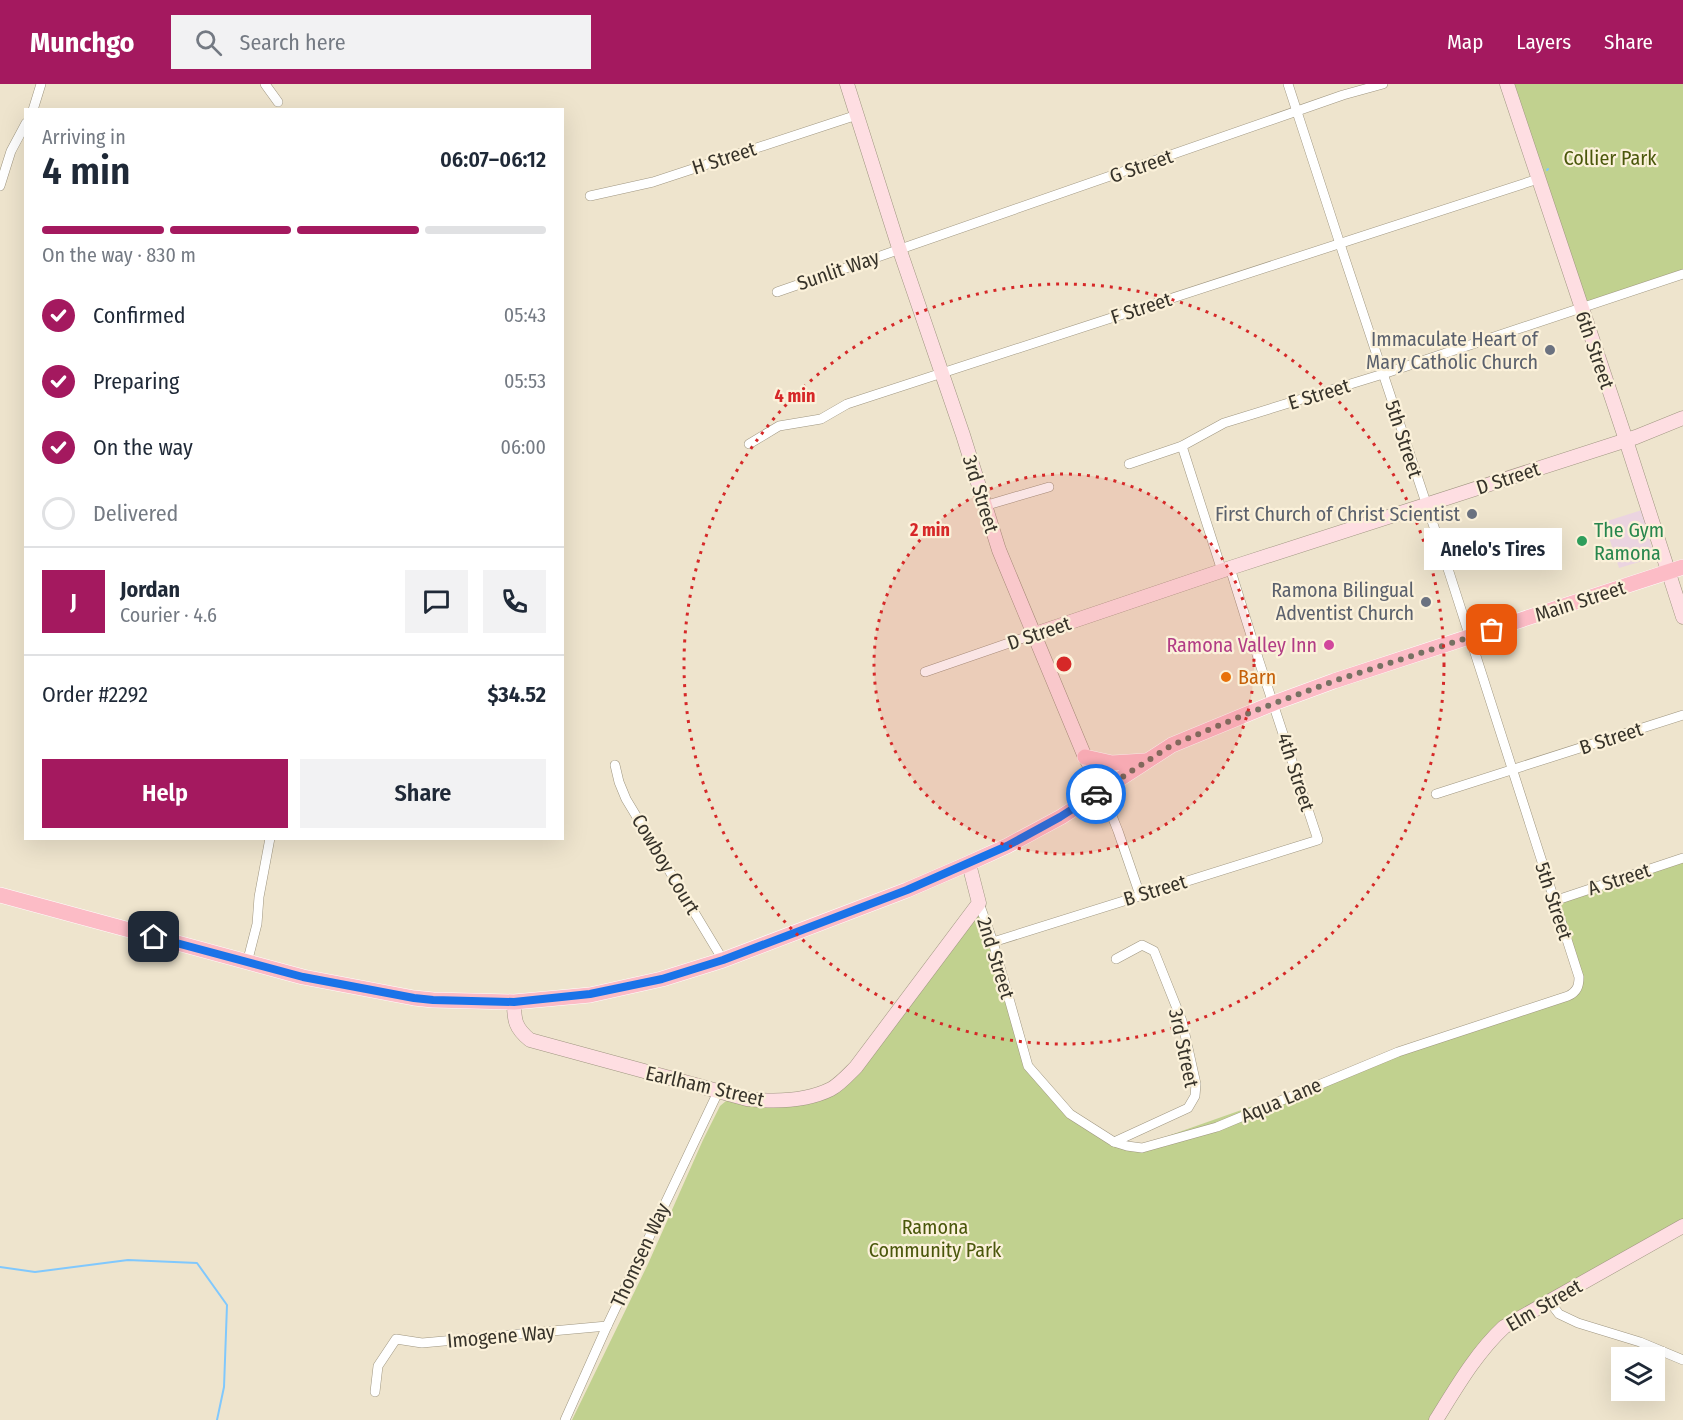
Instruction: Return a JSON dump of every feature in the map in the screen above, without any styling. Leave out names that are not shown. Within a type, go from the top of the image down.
[{"type":"main road","name":"Main Street","points":[[0,895],[327,983],[414,998],[514,1002],[590,994],[662,979],[723,960],[969,864],[1060,817],[1172,745],[1274,703],[1334,681],[1676,569]]},
{"type":"main road","points":[[1085,757],[1112,763],[1148,760]]},
{"type":"street","points":[[34,108],[41,84]]},
{"type":"street","points":[[265,84],[278,102]]},
{"type":"street","name":"3rd Street","points":[[847,84],[999,549],[1085,757],[1098,780],[1140,895]]},
{"type":"street","name":"5th Street","points":[[1288,84],[1579,977],[1579,987],[1568,996]]},
{"type":"street","name":"G Street","points":[[899,248],[1343,95],[1383,84]]},
{"type":"street","name":"6th Street","points":[[1507,84],[1626,440],[1676,569],[1683,616]]},
{"type":"street","name":"H Street","points":[[590,196],[653,182],[857,115]]},
{"type":"street","points":[[0,186],[11,151],[24,127]]},
{"type":"street","name":"F Street","points":[[749,444],[779,426],[821,419],[847,404],[1538,179]]},
{"type":"street","name":"Sunlit Way","points":[[777,292],[899,248]]},
{"type":"street","name":"E Street","points":[[1129,464],[1182,446],[1224,423],[1383,374],[1683,274]]},
{"type":"street","name":"D Street","points":[[925,672],[1226,570],[1626,440],[1683,418]]},
{"type":"street","name":"4th Street","points":[[1182,446],[1274,703],[1318,840]]},
{"type":"street","points":[[984,506],[1049,488]]},
{"type":"street","name":"B Street","points":[[1436,794],[1683,715]]},
{"type":"street","name":"Cowboy Court","points":[[615,765],[626,799],[723,960]]},
{"type":"street","points":[[247,963],[257,924],[259,897],[270,840]]},
{"type":"street","name":"B Street","points":[[993,942],[1318,840]]},
{"type":"street","name":"A Street","points":[[1554,901],[1683,858]]},
{"type":"street","name":"2nd Street","points":[[969,864],[1023,1053]]},
{"type":"street","name":"Earlham Street","points":[[514,1002],[514,1021],[530,1040],[747,1099],[774,1102],[803,1098],[830,1089],[840,1083],[856,1067],[979,903]]},
{"type":"street","name":"3rd Street","points":[[1114,1142],[1188,1108],[1195,1096],[1196,1084],[1182,1021],[1154,951],[1142,945],[1116,959]]},
{"type":"street","name":"Aqua Lane","points":[[1023,1053],[1028,1066],[1070,1114],[1114,1142],[1142,1148],[1217,1127],[1398,1052],[1568,996]]},
{"type":"street","name":"Thomsen Way","points":[[565,1420],[718,1092]]},
{"type":"street","name":"Elm Street","points":[[1436,1420],[1462,1378],[1491,1339],[1504,1327],[1683,1226]]},
{"type":"street","points":[[1550,1301],[1559,1314],[1578,1323],[1640,1342],[1683,1360]]},
{"type":"street","name":"Imogene Way","points":[[375,1392],[378,1366],[396,1339],[422,1343],[607,1326]]},
{"type":"shaded area","points":[[1642,510],[1653,552],[1652,557],[1619,568],[1604,522]]},
{"type":"green space","name":"Collier Park","points":[[1507,84],[1683,84],[1683,274],[1581,308]]},
{"type":"green space","name":"Ramona Community Park","points":[[1683,859],[1683,1225],[1502,1329],[1437,1420],[572,1420],[648,1264],[720,1106],[732,1096],[763,1102],[835,1085],[978,897],[1023,1053],[1062,1107],[1117,1143],[1145,1144],[1568,995],[1579,985],[1555,901]]},
{"type":"waterway","points":[[0,1267],[35,1272],[128,1260],[197,1263],[227,1305],[224,1387],[217,1420]]},
{"type":"way so far","points":[[1096,794],[1172,745],[1254,711],[1334,681],[1492,630]]},
{"type":"place","name":"Immaculate Heart of Mary Catholic Church","points":[[1550,350]]},
{"type":"place","name":"First Church of Christ Scientist","points":[[1472,514]]},
{"type":"place","name":"The Gym Ramona","points":[[1582,541]]},
{"type":"place","name":"Ramona Bilingual Adventist Church","points":[[1426,602]]},
{"type":"place","name":"Anelo's Tires","points":[[1492,630]]},
{"type":"place","name":"Ramona Valley Inn","points":[[1329,645]]},
{"type":"place","name":"Barn","points":[[1226,677]]},
{"type":"route","points":[[154,937],[327,983],[414,998],[514,1002],[590,994],[662,979],[723,960],[907,890],[1007,846],[1096,794]]}]
